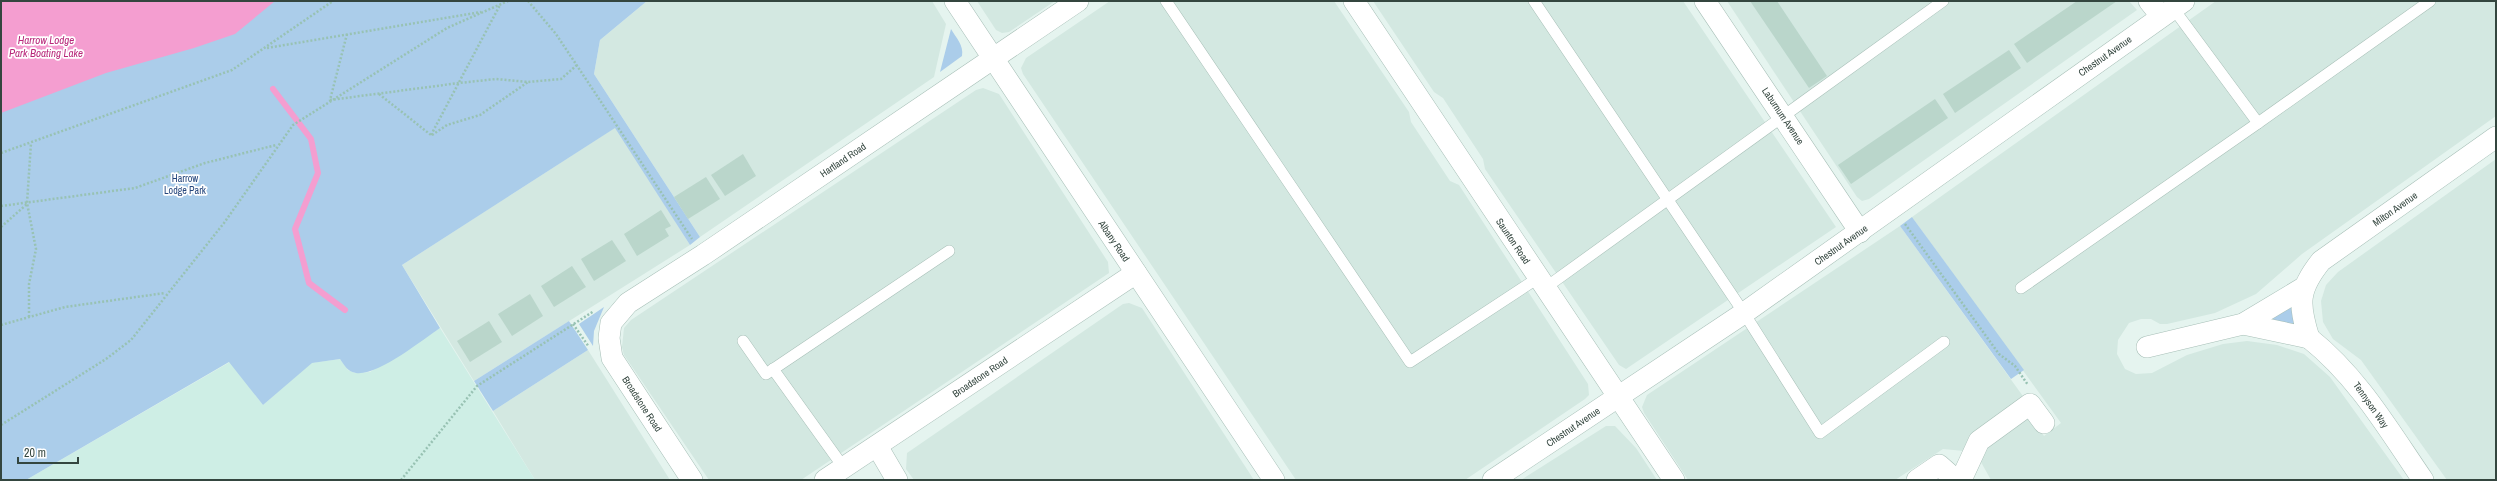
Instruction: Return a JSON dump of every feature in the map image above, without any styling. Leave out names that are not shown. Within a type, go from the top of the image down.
[{"type":"street","name":"Albany Road","points":[[955,1],[1274,480]]},
{"type":"street","name":"Hartland Road","points":[[605,315],[628,303],[703,255],[1078,1]]},
{"type":"street","name":"Saunton Road","points":[[1354,1],[1674,480]]},
{"type":"street","name":"Laburnum Avenue","points":[[1705,1],[1860,232]]},
{"type":"street","name":"Chestnut Avenue","points":[[1493,480],[1744,313],[1860,232],[2167,7]]},
{"type":"street","name":"Milton Avenue","points":[[2147,347],[2243,324],[2302,288],[2321,261],[2496,137]]},
{"type":"street","name":"Broadstone Road","points":[[825,480],[1136,273]]},
{"type":"street","points":[[2302,288],[2301,314],[2309,338]]},
{"type":"street","name":"Broadstone Road","points":[[605,315],[612,358],[692,480]]},
{"type":"street","name":"Milton Avenue","points":[[2243,324],[2309,338]]},
{"type":"street","name":"Tennyson Way","points":[[2309,338],[2333,357],[2352,378],[2423,480]]},
{"type":"street","points":[[1961,480],[1979,441],[2030,404],[2044,423]]},
{"type":"street","points":[[876,446],[897,480]]},
{"type":"street","points":[[1916,480],[1938,465],[1956,480]]},
{"type":"lane","points":[[1166,1],[1410,362],[1542,283],[1668,201],[1784,118],[1928,5],[1943,1]]},
{"type":"lane","points":[[1534,1],[1744,313],[1820,433],[1944,342]]},
{"type":"lane","points":[[2021,288],[2430,1]]},
{"type":"lane","points":[[2167,7],[2258,123]]},
{"type":"lane","points":[[743,341],[766,374],[949,251]]},
{"type":"lane","points":[[773,369],[844,468]]},
{"type":"path","points":[[1,154],[232,70],[333,1]]},
{"type":"path","points":[[1,424],[106,359],[131,340],[166,293],[224,223],[277,145],[293,125],[330,100],[447,28],[508,1]]},
{"type":"path","points":[[528,1],[556,34],[703,255]]},
{"type":"path","points":[[431,135],[483,40],[500,4]]},
{"type":"path","points":[[264,48],[485,11]]},
{"type":"path","points":[[330,100],[347,34]]},
{"type":"path","points":[[330,100],[496,79],[528,82],[560,79],[577,65]]},
{"type":"path","points":[[431,135],[447,125],[480,115],[528,82]]},
{"type":"path","points":[[379,94],[431,135]]},
{"type":"path","points":[[29,317],[30,284],[36,249],[27,203],[31,143]]},
{"type":"path","points":[[1,206],[135,188],[205,163],[277,145]]},
{"type":"path","points":[[1,227],[27,203]]},
{"type":"path","points":[[1893,208],[1999,354],[2015,366],[2034,394],[2030,404]]},
{"type":"path","points":[[1,325],[65,307],[166,293]]},
{"type":"path","points":[[401,480],[477,386],[605,315]]},
{"type":"shaded area","points":[[647,1],[932,1],[946,24],[934,77],[700,237],[594,74],[600,40]]},
{"type":"shaded area","points":[[977,1],[1055,1],[1009,32],[1002,33],[996,30]]},
{"type":"shaded area","points":[[1110,1],[1334,1],[1409,112],[1411,122],[1450,181],[1459,185],[1588,384],[1589,395],[1465,480],[1296,480],[1023,74],[1021,68],[1026,58]]},
{"type":"shaded area","points":[[1373,1],[1683,1],[1836,227],[1626,369],[1619,365],[1485,169],[1483,159],[1443,98],[1434,92]]},
{"type":"shaded area","points":[[1727,1],[2129,1],[2137,10],[1869,199],[1862,201],[1857,197]]},
{"type":"shaded area","points":[[2216,1],[2496,1],[2496,116],[2302,254],[2256,294],[2215,313],[2167,324],[2160,324],[2151,319],[2141,319],[2129,323],[2118,340],[2117,354],[2125,369],[2136,374],[2152,373],[2187,355],[2223,344],[2247,341],[2277,345],[2304,354],[2330,377],[2404,480],[1991,480],[1977,455],[2029,413],[2044,436],[2061,423],[1912,217]]},
{"type":"shaded area","points":[[983,88],[999,94],[1108,262],[1109,273],[801,480],[709,480],[624,355],[622,347],[624,328],[631,320],[976,90]]},
{"type":"shaded area","points":[[616,127],[690,245],[474,381],[402,265]]},
{"type":"shaded area","points":[[2496,159],[2496,480],[2447,480],[2361,360],[2333,339],[2323,322],[2321,301],[2326,285],[2338,272]]},
{"type":"shaded area","points":[[1900,226],[2025,399],[1964,451],[1943,449],[1895,480],[1688,480],[1644,413],[1642,407],[1647,395]]},
{"type":"shaded area","points":[[1129,303],[1142,308],[1254,480],[914,480],[906,469],[907,453],[1123,304]]},
{"type":"shaded area","points":[[440,328],[535,480],[26,480],[230,362],[263,405],[311,363],[340,359],[348,370],[355,373],[370,372]]},
{"type":"shaded area","points":[[588,350],[670,480],[535,480],[493,411]]},
{"type":"shaded area","points":[[1606,426],[1615,426],[1636,448],[1657,480],[1521,480]]},
{"type":"green space","name":"Harrow Lodge Park","points":[[1,1],[647,1],[600,40],[594,74],[700,237],[690,245],[615,128],[402,265],[440,328],[388,363],[376,369],[356,373],[348,370],[340,359],[312,363],[263,405],[229,362],[26,480],[1,480]]},
{"type":"green space","points":[[951,29],[961,45],[962,56],[940,72]]},
{"type":"green space","points":[[1912,217],[2024,370],[2011,379],[1900,226]]},
{"type":"green space","points":[[2292,301],[2298,329],[2259,321]]},
{"type":"green space","points":[[604,307],[594,331],[593,346],[579,324]]},
{"type":"green space","points":[[569,321],[588,350],[493,411],[474,381]]},
{"type":"water","name":"Harrow Lodge Park Boating Lake","points":[[1,1],[275,1],[235,34],[194,48],[106,73],[1,113]]},
{"type":"building","points":[[1750,1],[1777,1],[1827,76],[1809,88]]},
{"type":"building","points":[[2077,1],[2117,1],[2027,63],[2014,44]]},
{"type":"building","points":[[2009,50],[2021,68],[1955,113],[1943,94]]},
{"type":"building","points":[[1935,99],[1948,118],[1851,184],[1838,165]]},
{"type":"building","points":[[743,154],[756,176],[725,196],[711,175]]},
{"type":"building","points":[[706,177],[720,199],[688,219],[674,197]]},
{"type":"building","points":[[661,210],[671,226],[665,229],[669,236],[637,256],[624,234]]},
{"type":"building","points":[[612,240],[626,261],[594,281],[581,259]]},
{"type":"building","points":[[572,266],[586,287],[554,307],[541,286]]},
{"type":"building","points":[[530,294],[543,316],[512,336],[498,314]]},
{"type":"building","points":[[489,321],[502,342],[470,362],[457,341]]},
{"type":"waterway","points":[[273,89],[311,139],[318,173],[295,229],[309,283],[345,310]]}]
